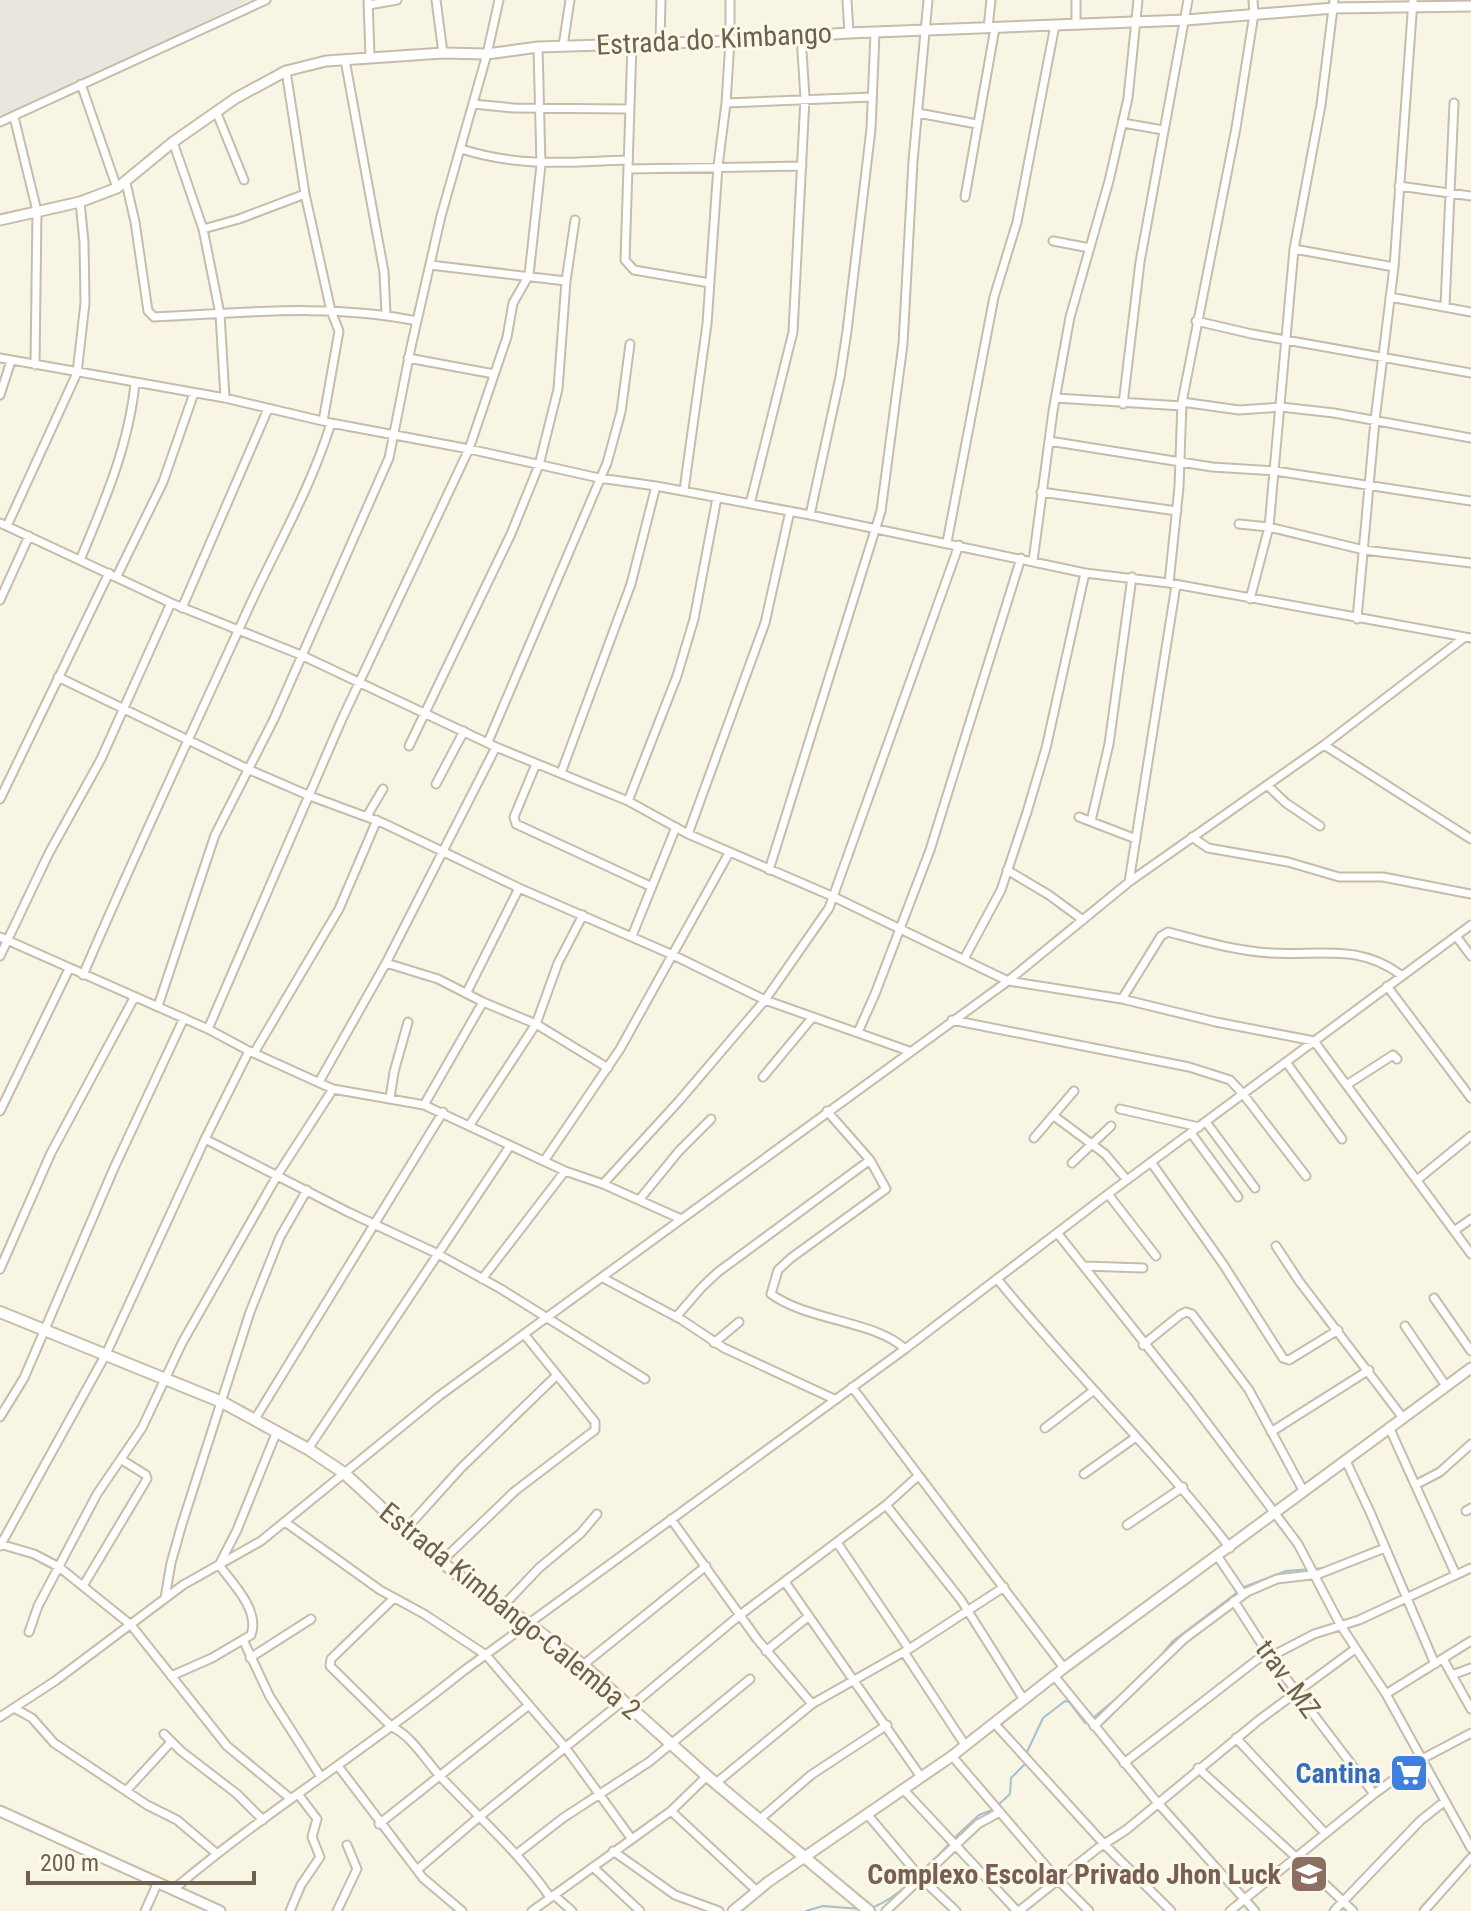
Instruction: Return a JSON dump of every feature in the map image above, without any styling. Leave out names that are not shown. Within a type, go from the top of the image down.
[{"type":"main road","name":"Estrada Kimbango-Calemba 2","points":[[0,1312],[222,1402],[308,1449],[344,1473],[441,1562],[583,1665],[707,1776],[869,1911]]},
{"type":"street","points":[[0,122],[266,0]]},
{"type":"street","points":[[370,57],[369,2],[397,0]]},
{"type":"street","points":[[436,0],[443,53]]},
{"type":"street","points":[[158,1006],[215,835],[250,770],[381,478],[395,435],[408,358],[430,265],[499,0]]},
{"type":"street","points":[[563,46],[570,0]]},
{"type":"street","points":[[660,42],[661,0]]},
{"type":"street","points":[[684,490],[707,324],[718,166],[726,103],[730,0]]},
{"type":"street","points":[[847,0],[849,33]]},
{"type":"street","points":[[769,870],[876,528],[885,487],[903,344],[910,205],[928,0]]},
{"type":"street","points":[[965,197],[991,28],[991,0]]},
{"type":"street","points":[[1076,0],[1076,23]]},
{"type":"street","points":[[1033,561],[1041,492],[1070,317],[1123,123],[1138,0]]},
{"type":"street","points":[[1123,404],[1140,262],[1188,0]]},
{"type":"street","points":[[1129,882],[1172,584],[1182,404],[1236,128],[1254,14],[1253,0]]},
{"type":"street","points":[[1250,599],[1269,527],[1294,249],[1317,132],[1334,4]]},
{"type":"street","name":"Estrada do Kimbango","points":[[0,220],[80,202],[121,186],[173,142],[265,80],[286,71],[345,60],[443,53],[487,54],[538,47],[1186,20],[1334,4],[1471,6]]},
{"type":"street","points":[[1357,619],[1375,420],[1394,267],[1413,4]]},
{"type":"street","points":[[947,542],[994,297],[1017,222],[1055,25]]},
{"type":"street","points":[[810,515],[840,377],[871,129],[875,33]]},
{"type":"street","points":[[750,504],[793,332],[805,98],[801,36]]},
{"type":"street","points":[[632,44],[625,260],[628,267],[634,270],[710,283]]},
{"type":"street","points":[[208,1029],[360,682],[469,449],[507,337],[513,303],[529,275],[541,165],[538,47]]},
{"type":"street","points":[[345,60],[382,261],[386,314]]},
{"type":"street","points":[[83,975],[132,860],[279,542],[311,481],[327,422],[339,331],[331,311],[305,194],[286,71]]},
{"type":"street","points":[[81,84],[135,222],[150,315],[331,311],[386,314],[417,321]]},
{"type":"street","points":[[726,103],[872,97]]},
{"type":"street","points":[[1445,306],[1454,103]]},
{"type":"street","points":[[473,104],[628,109]]},
{"type":"street","points":[[216,111],[244,180]]},
{"type":"street","points":[[918,113],[977,124]]},
{"type":"street","points":[[14,117],[37,211],[35,365]]},
{"type":"street","points":[[1123,123],[1163,130]]},
{"type":"street","points":[[173,142],[203,229],[220,314],[225,398]]},
{"type":"street","points":[[461,149],[488,157],[541,165],[626,160]]},
{"type":"street","points":[[628,169],[802,166]]},
{"type":"street","points":[[1399,186],[1471,196]]},
{"type":"street","points":[[203,229],[305,194]]},
{"type":"street","points":[[80,202],[85,303],[77,373],[4,524],[182,608],[301,655],[496,747],[628,801],[688,834],[834,897],[1008,981],[1122,999],[1314,1041],[1471,1254]]},
{"type":"street","points":[[409,746],[511,534],[539,465],[558,389],[566,281],[575,220]]},
{"type":"street","points":[[1053,241],[1090,248]]},
{"type":"street","points":[[1294,249],[1394,267]]},
{"type":"street","points":[[430,265],[566,281]]},
{"type":"street","points":[[1390,297],[1471,312]]},
{"type":"street","points":[[1196,321],[1471,373]]},
{"type":"street","points":[[488,742],[615,439],[630,344]]},
{"type":"street","points":[[0,358],[225,398],[599,478],[684,490],[1085,573],[1132,577],[1468,638]]},
{"type":"street","points":[[408,358],[494,374]]},
{"type":"street","points":[[0,395],[11,361]]},
{"type":"street","points":[[80,560],[119,458],[133,407],[135,383]]},
{"type":"street","points":[[0,799],[58,677],[163,482],[194,393]]},
{"type":"street","points":[[1056,398],[1239,410],[1281,407],[1471,438]]},
{"type":"street","points":[[182,608],[268,409]]},
{"type":"street","points":[[1049,441],[1212,467],[1275,471],[1471,501]]},
{"type":"street","points":[[561,773],[631,584],[656,486]]},
{"type":"street","points":[[1041,492],[1177,511]]},
{"type":"street","points":[[628,801],[677,676],[694,619],[717,498]]},
{"type":"street","points":[[688,834],[765,623],[790,511]]},
{"type":"street","points":[[1239,524],[1269,527],[1364,550],[1471,563]]},
{"type":"street","points":[[0,600],[29,536]]},
{"type":"street","points":[[603,1184],[765,1000],[834,897],[959,545]]},
{"type":"street","points":[[858,1032],[901,930],[930,850],[1021,558]]},
{"type":"street","points":[[964,959],[1001,890],[1046,748],[1085,573]]},
{"type":"street","points":[[1091,821],[1109,744],[1132,577]]},
{"type":"street","points":[[0,956],[4,939],[101,759],[171,603]]},
{"type":"street","points":[[0,1717],[165,1598],[255,1545],[439,1396],[1008,981],[1129,882],[1268,786],[1468,638]]},
{"type":"street","points":[[58,677],[250,770],[377,820],[765,1000],[909,1051]]},
{"type":"street","points":[[436,784],[464,731]]},
{"type":"street","points":[[1324,745],[1471,839]]},
{"type":"street","points":[[319,1082],[386,963],[496,747]]},
{"type":"street","points":[[536,764],[514,817],[516,824],[650,886]]},
{"type":"street","points":[[1268,786],[1286,803],[1320,826]]},
{"type":"street","points":[[367,816],[383,789]]},
{"type":"street","points":[[1079,817],[1136,839]]},
{"type":"street","points":[[290,1911],[301,1885],[320,1857],[312,1837],[317,1819],[294,1797],[227,1746],[131,1625],[59,1567],[34,1554],[0,1545],[106,1354],[205,1139],[252,1052],[339,909],[377,820]]},
{"type":"street","points":[[632,936],[676,827]]},
{"type":"street","points":[[1192,837],[1208,848],[1288,862],[1339,877],[1383,877],[1471,894]]},
{"type":"street","points":[[544,1161],[608,1068],[729,853]]},
{"type":"street","points":[[1007,870],[1083,920]]},
{"type":"street","points":[[467,992],[519,888]]},
{"type":"street","points":[[469,1126],[536,1024],[558,963],[583,915]]},
{"type":"street","points":[[174,1889],[216,1853],[905,1349],[1471,925]]},
{"type":"street","points":[[1122,999],[1161,936],[1168,932],[1216,945],[1271,953],[1361,955],[1389,966],[1401,975]]},
{"type":"street","points":[[1456,936],[1471,956]]},
{"type":"street","points":[[4,939],[158,1006],[333,1089],[424,1105],[443,1112],[565,1171],[603,1184],[681,1219]]},
{"type":"street","points":[[386,963],[438,979],[536,1024],[608,1068]]},
{"type":"street","points":[[0,1111],[69,969]]},
{"type":"street","points":[[1387,986],[1471,1098]]},
{"type":"street","points":[[0,1269],[51,1153],[134,998]]},
{"type":"street","points":[[424,1105],[483,1002]]},
{"type":"street","points":[[0,1417],[24,1378],[114,1168],[184,1018]]},
{"type":"street","points":[[763,1077],[812,1018]]},
{"type":"street","points":[[952,1020],[1205,1070],[1230,1080],[1306,1176]]},
{"type":"street","points":[[390,1098],[408,1022]]},
{"type":"street","points":[[1348,1084],[1393,1055],[1397,1059]]},
{"type":"street","points":[[1286,1062],[1342,1139]]},
{"type":"street","points":[[29,1632],[38,1606],[97,1494],[142,1428],[174,1357],[278,1174],[333,1089]]},
{"type":"street","points":[[1034,1138],[1074,1091]]},
{"type":"street","points":[[1120,1109],[1202,1124],[1255,1188]]},
{"type":"street","points":[[827,1111],[870,1160],[886,1189],[791,1258],[776,1273],[771,1294],[813,1314],[891,1338],[905,1349]]},
{"type":"street","points":[[255,1419],[443,1112]]},
{"type":"street","points":[[1054,1116],[1105,1154],[1127,1180]]},
{"type":"street","points":[[639,1200],[679,1151],[711,1119]]},
{"type":"street","points":[[1072,1163],[1111,1126]]},
{"type":"street","points":[[1191,1133],[1238,1197]]},
{"type":"street","points":[[1417,1180],[1471,1136]]},
{"type":"street","points":[[205,1139],[436,1253],[548,1317],[645,1379]]},
{"type":"street","points":[[308,1449],[510,1146]]},
{"type":"street","points":[[676,1317],[718,1272],[870,1160]]},
{"type":"street","points":[[1151,1162],[1286,1360],[1338,1330]]},
{"type":"street","points":[[482,1279],[565,1171]]},
{"type":"street","points":[[165,1598],[171,1563],[270,1259],[307,1190]]},
{"type":"street","points":[[1108,1194],[1156,1256]]},
{"type":"street","points":[[1454,1231],[1471,1219]]},
{"type":"street","points":[[1058,1234],[1143,1345],[1189,1399],[1298,1544],[1341,1626],[1386,1694],[1471,1848]]},
{"type":"street","points":[[1276,1246],[1403,1418]]},
{"type":"street","points":[[1084,1266],[1143,1268]]},
{"type":"street","points":[[603,1278],[620,1290],[676,1317],[714,1343],[834,1399]]},
{"type":"street","points":[[998,1280],[1093,1391],[1183,1487],[1230,1548]]},
{"type":"street","points":[[1434,1298],[1471,1351]]},
{"type":"street","points":[[1143,1345],[1180,1315],[1186,1312],[1192,1314],[1241,1379],[1304,1492]]},
{"type":"street","points":[[714,1343],[739,1322]]},
{"type":"street","points":[[1405,1326],[1446,1386]]},
{"type":"street","points":[[441,1562],[515,1491],[595,1430],[595,1422],[524,1334]]},
{"type":"street","points":[[733,1911],[803,1857],[952,1756],[1064,1668],[1471,1368]]},
{"type":"street","points":[[1271,1432],[1369,1370]]},
{"type":"street","points":[[405,1530],[461,1468],[556,1376]]},
{"type":"street","points":[[852,1387],[1064,1668]]},
{"type":"street","points":[[1045,1428],[1093,1391]]},
{"type":"street","points":[[1389,1427],[1456,1575]]},
{"type":"street","points":[[219,1565],[237,1530],[277,1431]]},
{"type":"street","points":[[1084,1474],[1136,1437]]},
{"type":"street","points":[[1415,1485],[1440,1472],[1471,1444]]},
{"type":"street","points":[[83,1586],[147,1479],[146,1475],[122,1460]]},
{"type":"street","points":[[1346,1461],[1435,1664]]},
{"type":"street","points":[[417,1870],[565,1747],[838,1544],[918,1476]]},
{"type":"street","points":[[1127,1525],[1183,1487]]},
{"type":"street","points":[[886,1505],[952,1588],[1024,1700]]},
{"type":"street","points":[[503,1606],[597,1514]]},
{"type":"street","points":[[671,1519],[766,1651],[812,1704]]},
{"type":"street","points":[[285,1522],[394,1598],[486,1655],[565,1747],[631,1838]]},
{"type":"street","points":[[838,1544],[965,1745]]},
{"type":"street","points":[[1094,1726],[1184,1639],[1243,1594],[1277,1579],[1315,1574],[1385,1548]]},
{"type":"street","points":[[1218,1557],[1243,1594]]},
{"type":"street","points":[[171,1676],[244,1642],[253,1631],[252,1615],[219,1565]]},
{"type":"street","points":[[583,1665],[706,1566]]},
{"type":"street","points":[[1124,1763],[1268,1655],[1471,1568]]},
{"type":"street","points":[[785,1582],[921,1777]]},
{"type":"street","points":[[716,1783],[812,1704],[906,1650],[1004,1587]]},
{"type":"street","points":[[394,1598],[329,1663],[331,1667],[403,1734],[479,1817],[518,1853],[552,1896],[572,1911]]},
{"type":"street","name":"trav_MZ","points":[[1234,1601],[1268,1655],[1374,1794]]},
{"type":"street","points":[[766,1651],[809,1616]]},
{"type":"street","points":[[250,1658],[311,1619]]},
{"type":"street","points":[[1386,1694],[1471,1641]]},
{"type":"street","points":[[244,1642],[270,1697],[321,1777]]},
{"type":"street","points":[[903,1789],[1018,1911],[1126,1830],[1236,1738],[1355,1649]]},
{"type":"street","points":[[1443,1659],[1471,1709]]},
{"type":"street","points":[[1452,1675],[1471,1668]]},
{"type":"street","points":[[1055,1677],[1157,1802],[1255,1911]]},
{"type":"street","points":[[518,1853],[599,1793],[649,1762],[750,1679]]},
{"type":"street","points":[[379,1824],[529,1705]]},
{"type":"street","points":[[14,1708],[32,1718],[54,1743],[184,1825],[216,1853]]},
{"type":"street","points":[[994,1723],[1104,1844],[1171,1911]]},
{"type":"street","points":[[759,1820],[811,1775],[887,1725]]},
{"type":"street","points":[[1230,1911],[1374,1794],[1422,1759],[1471,1733]]},
{"type":"street","points":[[164,1734],[237,1794],[263,1820]]},
{"type":"street","points":[[1236,1738],[1325,1833]]},
{"type":"street","points":[[126,1791],[171,1742]]},
{"type":"street","points":[[952,1756],[1057,1879],[1089,1911]]},
{"type":"street","points":[[338,1766],[379,1824],[417,1870],[462,1911]]},
{"type":"street","points":[[1198,1768],[1353,1911]]},
{"type":"street","points":[[532,1911],[671,1811],[707,1776]]},
{"type":"street","points":[[1334,1911],[1420,1821],[1445,1801]]},
{"type":"street","points":[[0,1811],[174,1889],[213,1910]]},
{"type":"street","points":[[671,1811],[757,1891]]},
{"type":"street","points":[[886,1911],[978,1824],[1000,1812]]},
{"type":"street","points":[[867,1814],[921,1878],[956,1911]]},
{"type":"street","points":[[337,1911],[357,1869],[347,1845]]},
{"type":"street","points":[[613,1851],[675,1895],[719,1911]]},
{"type":"street","points":[[1424,1911],[1471,1858]]},
{"type":"street","points":[[593,1867],[640,1911]]},
{"type":"street","points":[[145,1911],[158,1882]]},
{"type":"street","points":[[1156,1911],[1164,1903]]},
{"type":"shaded area","points":[[0,0],[250,0],[33,104],[0,115]]},
{"type":"waterway","points":[[1339,1562],[1379,1546]]},
{"type":"waterway","points":[[1244,1587],[1286,1571],[1326,1568]]},
{"type":"waterway","points":[[1158,1659],[1173,1641],[1239,1591]]},
{"type":"waterway","points":[[1093,1718],[1125,1691]]},
{"type":"waterway","points":[[1026,1754],[1043,1718],[1065,1701],[1085,1723],[1088,1721]]},
{"type":"waterway","points":[[997,1806],[1010,1794],[1011,1778],[1025,1764]]},
{"type":"waterway","points":[[953,1839],[979,1815],[992,1810]]},
{"type":"waterway","points":[[871,1908],[902,1889],[949,1844]]},
{"type":"waterway","points":[[806,1911],[823,1906],[861,1909]]},
{"type":"place","name":"Cantina","points":[[1409,1773]]},
{"type":"place","name":"Complexo Escolar Privado Jhon Luck","points":[[1309,1874]]}]
